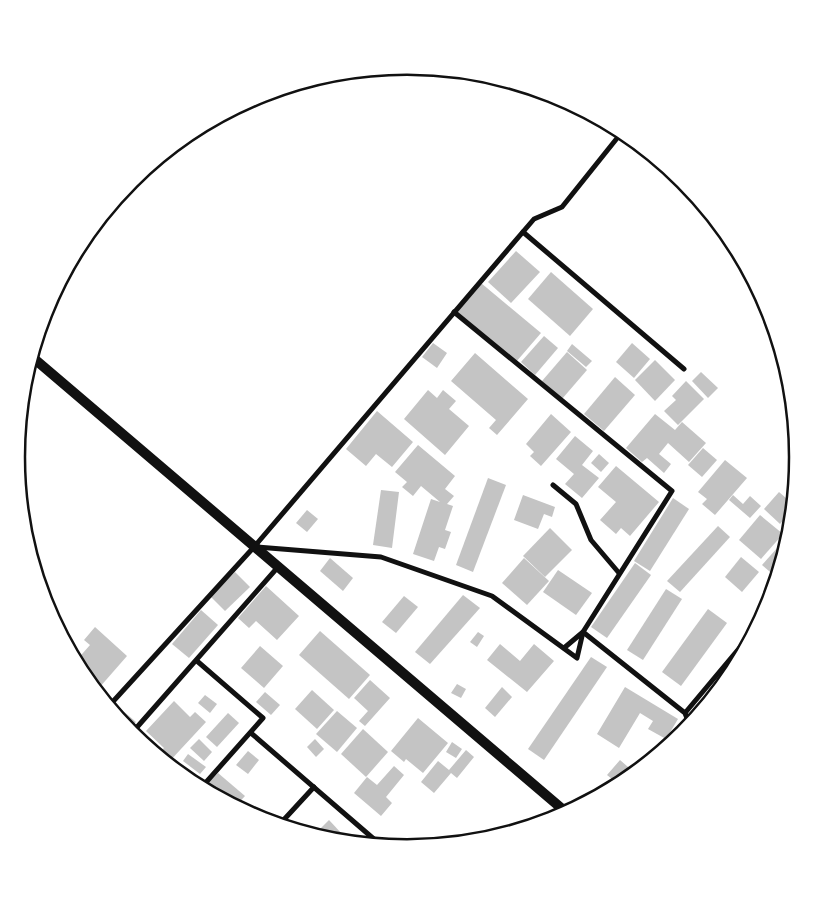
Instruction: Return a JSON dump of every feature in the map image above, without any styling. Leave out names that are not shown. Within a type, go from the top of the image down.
[{"type":"main road","points":[[37,361],[560,807]]},
{"type":"street","points":[[113,701],[254,546],[534,219],[562,207],[617,139]]},
{"type":"street","points":[[523,232],[684,370]]},
{"type":"street","points":[[254,546],[381,557],[492,596],[577,658],[583,632],[672,491],[454,312]]},
{"type":"street","points":[[554,485],[576,504],[592,540],[619,573]]},
{"type":"street","points":[[137,728],[278,567]]},
{"type":"street","points":[[564,648],[583,632]]},
{"type":"street","points":[[583,632],[685,713],[687,717]]},
{"type":"street","points":[[685,713],[736,652]]},
{"type":"street","points":[[197,661],[263,718],[206,782]]},
{"type":"street","points":[[251,733],[371,838]]},
{"type":"street","points":[[284,819],[314,787]]},
{"type":"building","points":[[516,251],[540,272],[511,303],[488,282]]},
{"type":"building","points":[[551,272],[593,309],[570,336],[528,299]]},
{"type":"building","points":[[481,283],[541,333],[516,362],[457,312]]},
{"type":"building","points":[[544,336],[558,348],[535,375],[521,362]]},
{"type":"building","points":[[433,343],[447,353],[437,368],[422,357]]},
{"type":"building","points":[[632,343],[650,359],[634,378],[616,362]]},
{"type":"building","points":[[572,344],[592,361],[586,367],[567,351]]},
{"type":"building","points":[[567,352],[587,370],[562,399],[542,381]]},
{"type":"building","points":[[475,353],[528,399],[497,435],[489,428],[496,420],[451,381]]},
{"type":"building","points":[[655,360],[675,380],[655,401],[635,380]]},
{"type":"building","points":[[701,372],[718,388],[708,398],[692,381]]},
{"type":"building","points":[[615,377],[635,395],[604,431],[584,414]]},
{"type":"building","points":[[686,381],[704,399],[678,425],[664,411],[676,400],[672,396]]},
{"type":"building","points":[[428,390],[437,398],[443,390],[456,401],[449,409],[469,426],[445,455],[404,419]]},
{"type":"building","points":[[377,411],[413,442],[392,467],[376,454],[366,466],[346,449]]},
{"type":"building","points":[[551,414],[571,432],[541,466],[530,456],[534,452],[526,444]]},
{"type":"building","points":[[655,414],[675,430],[682,422],[706,443],[689,462],[668,443],[659,454],[671,464],[664,473],[647,458],[642,462],[626,448]]},
{"type":"building","points":[[575,436],[593,451],[582,465],[599,478],[582,498],[565,484],[574,474],[556,459]]},
{"type":"building","points":[[418,445],[455,476],[445,489],[454,496],[447,504],[453,506],[445,530],[451,532],[445,549],[439,547],[434,561],[413,554],[431,499],[440,502],[421,486],[413,496],[402,487],[407,482],[395,472]]},
{"type":"building","points":[[703,448],[717,460],[702,477],[688,465]]},
{"type":"building","points":[[599,454],[609,463],[601,472],[591,463]]},
{"type":"building","points":[[725,460],[747,478],[715,515],[702,504],[707,499],[698,492]]},
{"type":"building","points":[[616,466],[659,502],[630,536],[621,528],[616,534],[600,520],[616,502],[598,487]]},
{"type":"building","points":[[488,478],[506,485],[473,572],[456,565]]},
{"type":"building","points":[[381,490],[399,492],[392,548],[373,545]]},
{"type":"building","points":[[779,492],[787,499],[784,520],[780,524],[764,509]]},
{"type":"building","points":[[523,495],[555,507],[552,517],[544,514],[538,529],[514,520]]},
{"type":"building","points":[[733,495],[743,504],[750,496],[761,506],[750,518],[729,500]]},
{"type":"building","points":[[673,498],[689,509],[650,571],[634,561]]},
{"type":"building","points":[[307,510],[318,519],[307,532],[296,523]]},
{"type":"building","points":[[760,515],[782,533],[761,559],[739,540]]},
{"type":"building","points":[[718,526],[730,537],[680,592],[667,581]]},
{"type":"building","points":[[550,528],[572,550],[545,577],[523,556]]},
{"type":"building","points":[[778,547],[778,547],[771,573],[762,565]]},
{"type":"building","points":[[741,557],[759,572],[742,592],[725,577]]},
{"type":"building","points":[[330,558],[353,578],[343,591],[320,571]]},
{"type":"building","points":[[524,558],[549,581],[527,605],[502,583]]},
{"type":"building","points":[[635,563],[651,575],[607,638],[591,627]]},
{"type":"building","points":[[558,570],[592,593],[576,615],[543,592]]},
{"type":"building","points":[[235,572],[250,587],[225,611],[210,596]]},
{"type":"building","points":[[266,586],[299,616],[277,640],[256,621],[249,628],[238,618]]},
{"type":"building","points":[[666,589],[682,599],[643,660],[627,650]]},
{"type":"building","points":[[463,595],[480,608],[430,664],[415,652]]},
{"type":"building","points":[[404,596],[418,607],[396,633],[382,622]]},
{"type":"building","points":[[708,609],[727,623],[681,686],[662,672]]},
{"type":"building","points":[[201,610],[218,625],[189,658],[172,644]]},
{"type":"building","points":[[95,627],[127,656],[101,686],[81,656],[90,645],[84,640]]},
{"type":"building","points":[[320,631],[370,675],[349,699],[299,655]]},
{"type":"building","points":[[478,632],[484,636],[477,647],[470,642]]},
{"type":"building","points":[[500,644],[520,661],[534,644],[554,661],[527,692],[487,660]]},
{"type":"building","points":[[260,646],[283,666],[264,688],[241,668]]},
{"type":"building","points":[[591,657],[607,667],[544,760],[528,749]]},
{"type":"building","points":[[370,680],[390,698],[365,726],[359,721],[368,711],[354,698]]},
{"type":"building","points":[[457,684],[466,689],[461,698],[451,693]]},
{"type":"building","points":[[502,687],[512,697],[495,717],[485,708]]},
{"type":"building","points":[[625,687],[678,719],[666,739],[648,729],[653,721],[640,713],[619,748],[597,734]]},
{"type":"building","points":[[312,690],[334,710],[317,729],[295,709]]},
{"type":"building","points":[[265,692],[280,705],[271,715],[256,702]]},
{"type":"building","points":[[205,695],[217,704],[210,713],[198,703]]},
{"type":"building","points":[[174,701],[190,717],[195,712],[206,722],[172,759],[162,750],[164,748],[146,731]]},
{"type":"building","points":[[118,706],[136,722],[134,724]]},
{"type":"building","points":[[337,711],[357,728],[337,752],[316,734]]},
{"type":"building","points":[[228,713],[239,723],[217,747],[206,737]]},
{"type":"building","points":[[418,718],[448,743],[423,773],[406,759],[404,762],[391,751]]},
{"type":"building","points":[[363,729],[388,752],[366,777],[341,754]]},
{"type":"building","points":[[199,739],[212,752],[204,761],[190,748]]},
{"type":"building","points":[[315,739],[324,749],[316,757],[307,747]]},
{"type":"building","points":[[452,742],[462,749],[456,758],[446,752]]},
{"type":"building","points":[[466,750],[474,757],[457,778],[451,773],[434,793],[421,782],[438,761],[449,770]]},
{"type":"building","points":[[248,751],[259,760],[248,774],[236,765]]},
{"type":"building","points":[[188,754],[206,767],[200,774],[183,761]]},
{"type":"building","points":[[620,760],[629,768],[612,779],[607,775]]},
{"type":"building","points":[[394,766],[404,775],[386,797],[392,803],[381,816],[354,793],[367,777],[377,785]]},
{"type":"building","points":[[218,773],[245,796],[240,801],[208,783]]},
{"type":"building","points":[[329,820],[342,834],[332,832],[320,829]]}]
